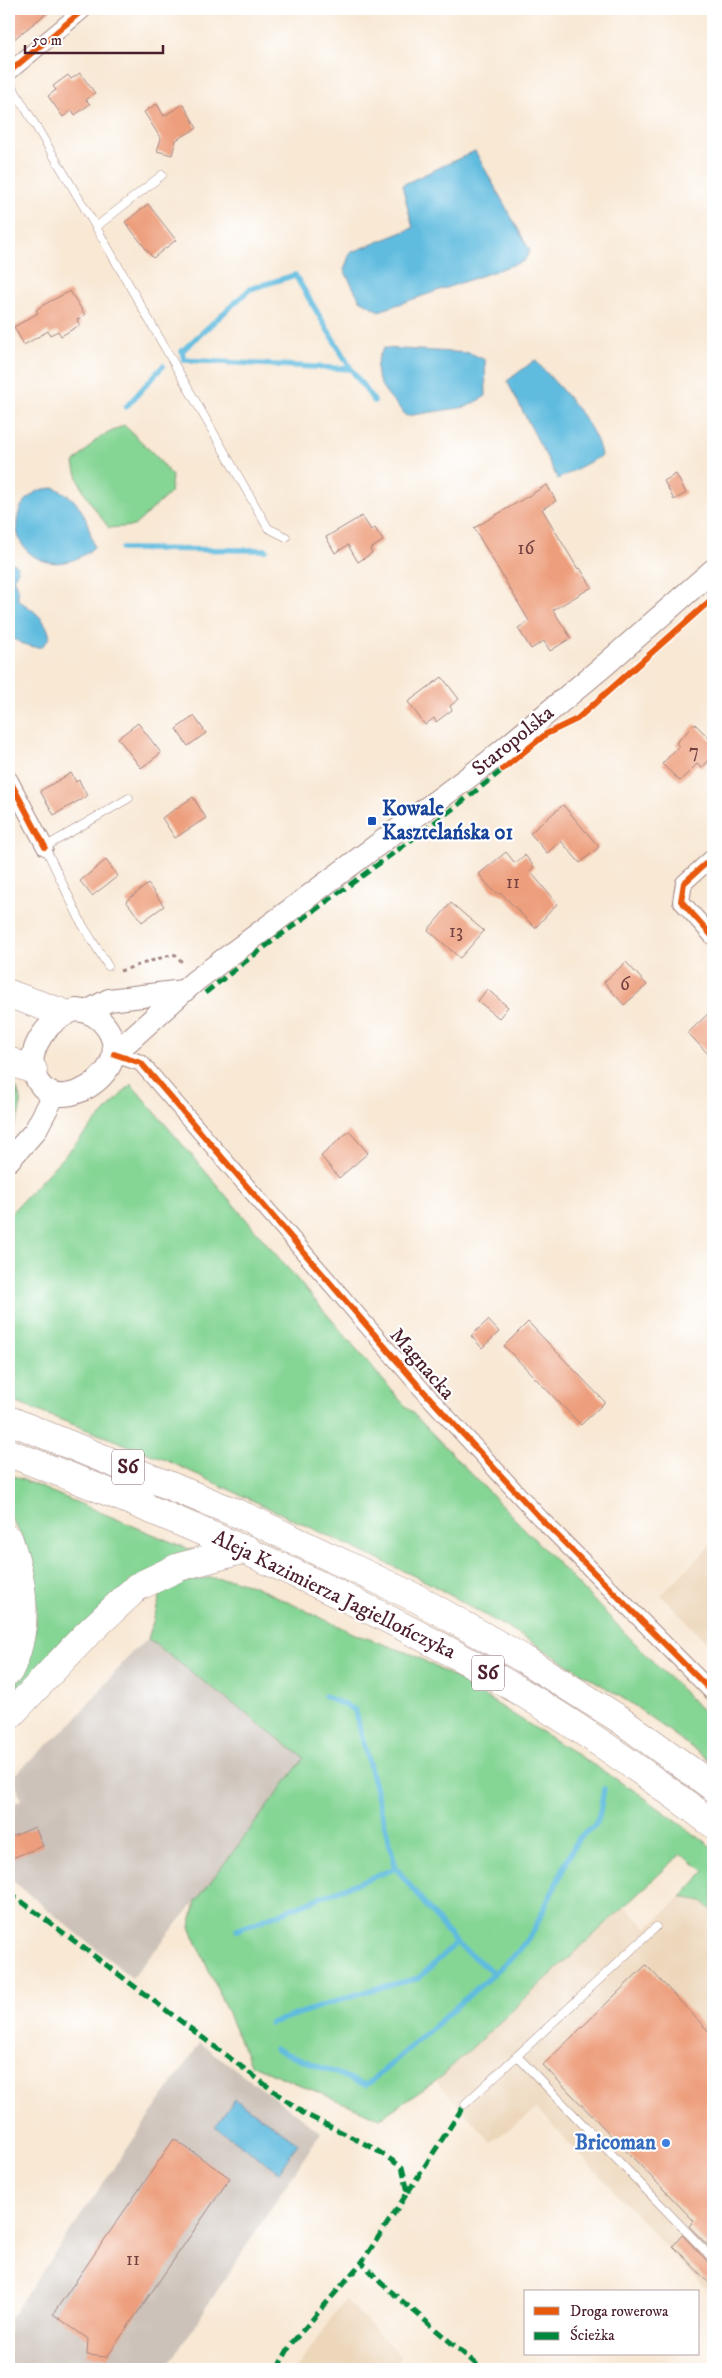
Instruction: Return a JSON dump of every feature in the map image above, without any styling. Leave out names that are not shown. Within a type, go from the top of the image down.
[{"type":"highway","points":[[9,994],[76,1012]]},
{"type":"highway","name":"Aleja Kazimierza Jagiellończyka","points":[[9,1420],[199,1497],[418,1599],[522,1658],[621,1720],[713,1787]]},
{"type":"highway","name":"Aleja Kazimierza Jagiellończyka","points":[[9,1453],[186,1523],[246,1549],[352,1600],[470,1662],[558,1715],[654,1780],[713,1824]]},
{"type":"highway","points":[[9,1540],[20,1576],[24,1607],[20,1639],[9,1671]]},
{"type":"highway","points":[[9,1716],[84,1636],[137,1587],[179,1567],[246,1549]]},
{"type":"main road","name":"Staropolska","points":[[114,1054],[183,991],[490,761],[606,664],[713,570]]},
{"type":"main road","name":"Staropolska","points":[[76,1012],[109,1000],[183,991]]},
{"type":"main road","points":[[76,1012],[100,1017],[108,1028],[114,1054],[109,1067],[81,1090],[64,1096],[54,1095],[21,1066],[33,1058],[36,1045],[44,1030],[76,1012]]},
{"type":"main road","points":[[9,1160],[35,1130],[54,1095]]},
{"type":"street","points":[[9,72],[84,9]]},
{"type":"street","points":[[9,779],[45,847]]},
{"type":"street","points":[[713,857],[684,883],[681,900],[713,936]]},
{"type":"street","name":"Magnacka","points":[[114,1054],[140,1063],[417,1384],[540,1518],[713,1693]]},
{"type":"lane","points":[[9,81],[14,86],[96,227],[268,528],[286,537]]},
{"type":"lane","points":[[96,227],[162,175]]},
{"type":"lane","points":[[108,966],[82,924],[45,847],[129,798]]},
{"type":"lane","points":[[88,1452],[186,1523]]},
{"type":"lane","points":[[77,1479],[113,1484]]},
{"type":"lane","points":[[122,1486],[199,1497]]},
{"type":"lane","points":[[465,2104],[656,1928]]},
{"type":"lane","points":[[517,2056],[713,2259]]},
{"type":"path","points":[[108,966],[116,972],[173,954],[178,956],[183,965]]},
{"type":"shaded area","points":[[713,1543],[713,1649],[661,1595]]},
{"type":"shaded area","points":[[148,1639],[304,1758],[196,1901],[132,1978],[9,1878],[9,1805],[21,1800],[13,1776],[74,1721],[134,1650]]},
{"type":"shaded area","points":[[681,1897],[702,1901],[713,1913],[713,2296],[537,2109],[491,2142],[436,2081],[625,1906],[647,1928]]},
{"type":"shaded area","points":[[200,2043],[321,2132],[166,2369],[9,2369],[9,2320]]},
{"type":"shaded area","points":[[345,2299],[401,2357],[393,2369],[296,2369]]},
{"type":"green space","points":[[124,425],[156,456],[172,476],[170,493],[134,526],[109,528],[83,489],[74,463],[97,439]]},
{"type":"green space","points":[[9,1078],[18,1092],[20,1106],[17,1120],[9,1135],[9,1118],[13,1113],[9,1103]]},
{"type":"green space","points":[[131,1084],[399,1399],[656,1665],[713,1721],[713,1763],[632,1704],[532,1642],[427,1582],[166,1460],[9,1400],[9,1215]]},
{"type":"green space","points":[[9,1474],[205,1556],[177,1559],[9,1697],[28,1657],[36,1620],[36,1602],[34,1582],[23,1540],[8,1509]]},
{"type":"green space","points":[[207,1578],[231,1579],[254,1586],[355,1634],[414,1655],[457,1679],[638,1793],[713,1848],[713,1913],[702,1901],[681,1897],[705,1871],[681,1854],[436,2081],[380,2118],[250,2064],[190,1927],[196,1901],[304,1758],[148,1639],[162,1590],[183,1582]]},
{"type":"water","points":[[475,151],[530,251],[524,261],[379,311],[360,300],[344,270],[350,253],[413,228],[402,185]]},
{"type":"water","points":[[384,348],[470,353],[485,360],[486,396],[466,407],[406,416],[386,392],[377,376],[378,358]]},
{"type":"water","points":[[535,360],[575,405],[584,418],[598,444],[601,456],[558,479],[507,381]]},
{"type":"water","points":[[55,488],[72,498],[78,505],[86,520],[94,547],[79,558],[63,562],[48,562],[35,557],[25,548],[18,536],[17,521],[22,505],[37,492]]},
{"type":"water","points":[[9,561],[17,565],[18,571],[13,578],[18,590],[18,600],[38,615],[48,630],[50,637],[42,647],[33,647],[9,636]]},
{"type":"water","points":[[235,2099],[298,2143],[279,2172],[215,2127]]},
{"type":"building","points":[[9,9],[52,9],[9,43]]},
{"type":"building","points":[[80,73],[95,93],[86,100],[90,104],[75,115],[72,110],[63,117],[48,96],[56,90],[53,86],[68,75],[71,79]]},
{"type":"building","points":[[157,104],[164,116],[183,104],[197,128],[176,140],[172,155],[157,151],[161,139],[144,112]]},
{"type":"building","points":[[148,204],[176,240],[153,258],[125,222]]},
{"type":"building","points":[[70,291],[85,315],[77,320],[80,325],[61,336],[58,331],[50,335],[48,331],[24,345],[14,327],[38,313],[36,310],[43,305]]},
{"type":"building","points":[[676,474],[686,493],[674,500],[664,481]]},
{"type":"building","points":[[547,485],[556,501],[542,509],[578,569],[580,568],[592,587],[553,610],[571,638],[550,651],[544,641],[531,649],[518,628],[529,621],[474,528]]},
{"type":"building","points":[[362,516],[371,530],[375,528],[383,541],[370,549],[372,553],[358,562],[348,545],[335,553],[326,537]]},
{"type":"building","points":[[442,677],[459,699],[450,706],[452,710],[436,722],[434,718],[425,725],[408,702]]},
{"type":"building","points":[[194,716],[206,733],[188,746],[176,729]]},
{"type":"building","points":[[138,723],[161,753],[141,768],[118,738]]},
{"type":"building","points":[[695,724],[713,742],[713,756],[702,768],[697,764],[680,781],[662,764],[679,746],[676,743]]},
{"type":"building","points":[[71,773],[76,782],[79,780],[87,796],[54,815],[40,791]]},
{"type":"building","points":[[193,797],[206,818],[175,838],[162,818]]},
{"type":"building","points":[[563,805],[599,847],[580,863],[561,841],[547,853],[530,833]]},
{"type":"building","points":[[506,852],[515,863],[525,855],[534,867],[530,871],[557,904],[535,928],[503,895],[493,891],[479,874]]},
{"type":"building","points":[[106,860],[118,876],[92,896],[80,881]]},
{"type":"building","points":[[148,884],[164,906],[142,922],[126,901]]},
{"type":"building","points":[[451,903],[484,931],[460,958],[428,930]]},
{"type":"building","points":[[626,962],[647,985],[624,1005],[604,982]]},
{"type":"building","points":[[487,989],[508,1007],[499,1018],[478,1001]]},
{"type":"building","points":[[713,1009],[713,1059],[688,1033]]},
{"type":"building","points":[[349,1131],[368,1153],[339,1178],[321,1156]]},
{"type":"building","points":[[488,1320],[499,1332],[482,1348],[471,1336]]},
{"type":"building","points":[[528,1322],[605,1402],[581,1425],[504,1346]]},
{"type":"building","points":[[35,1827],[43,1846],[9,1859],[9,1838]]},
{"type":"building","name":"Bricoman","points":[[646,1965],[713,2036],[713,2251],[689,2226],[694,2221],[543,2065]]},
{"type":"building","points":[[174,2139],[230,2178],[107,2357],[87,2355],[88,2339],[53,2314]]},
{"type":"building","points":[[682,2235],[709,2263],[713,2264],[713,2287],[673,2246]]},
{"type":"waterway","points":[[351,369],[184,360],[182,351],[250,289],[295,275],[351,369],[374,401]]},
{"type":"waterway","points":[[126,407],[163,366]]},
{"type":"waterway","points":[[122,549],[266,550]]},
{"type":"waterway","points":[[325,1696],[355,1710],[396,1868],[456,1943],[494,1973]]},
{"type":"waterway","points":[[275,2049],[366,2085],[373,2080],[517,1953],[534,1930],[578,1838],[594,1826],[599,1817],[604,1789]]},
{"type":"waterway","points":[[237,1930],[396,1868]]},
{"type":"waterway","points":[[271,2023],[363,1992],[419,1978],[456,1943]]},
{"type":"marked path","points":[[205,993],[470,796],[507,766]]},
{"type":"marked path","points":[[9,1892],[303,2113],[373,2148],[402,2167],[408,2192],[362,2262],[381,2283],[482,2369]]},
{"type":"marked path","points":[[408,2192],[465,2104]]},
{"type":"marked path","points":[[277,2369],[291,2344],[362,2262]]},
{"type":"cycle path","points":[[9,72],[84,9]]},
{"type":"cycle path","points":[[503,769],[546,734],[577,719],[713,598]]},
{"type":"cycle path","points":[[9,779],[45,847]]},
{"type":"cycle path","points":[[713,857],[684,883],[681,901],[713,937]]},
{"type":"cycle path","points":[[114,1054],[141,1063],[417,1384],[540,1518],[713,1693]]},
{"type":"place","name":"Kowale Kasztelańska 01","points":[[372,821]]},
{"type":"place","name":"Bricoman","points":[[666,2143]]}]
